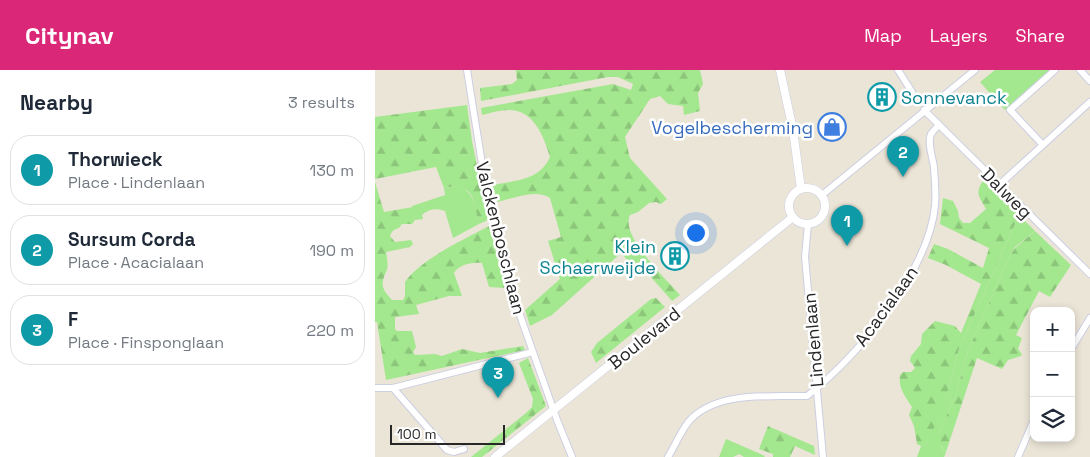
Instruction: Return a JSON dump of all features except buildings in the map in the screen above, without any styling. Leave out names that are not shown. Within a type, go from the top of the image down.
[{"type":"street","name":"Valckenboschlaan","points":[[467,70],[494,222],[510,287],[572,457]]},
{"type":"street","points":[[780,70],[793,130],[801,189]]},
{"type":"street","points":[[898,70],[912,92]]},
{"type":"street","points":[[822,195],[975,70]]},
{"type":"street","points":[[1043,146],[1010,110],[1055,70]]},
{"type":"street","points":[[1080,70],[1090,81]]},
{"type":"street","points":[[999,186],[1090,102]]},
{"type":"street","name":"Dalweg","points":[[924,110],[1090,274]]},
{"type":"street","name":"Acacialaan","points":[[817,388],[843,363],[879,322],[903,289],[916,266],[929,236],[935,206],[934,167],[930,142],[931,134],[939,125]]},
{"type":"street","points":[[811,188],[822,195],[825,204],[823,214],[817,221],[808,224],[793,218],[789,202],[794,193],[801,189],[811,188]]},
{"type":"street","name":"Boulevard","points":[[495,457],[793,218]]},
{"type":"street","name":"Lindenlaan","points":[[808,224],[805,257],[823,457]]},
{"type":"street","points":[[1075,342],[1090,318]]},
{"type":"street","points":[[375,388],[393,388],[533,352]]},
{"type":"street","points":[[393,388],[447,450],[454,452],[464,449]]},
{"type":"street","points":[[668,457],[691,418],[712,404],[730,399],[807,396],[817,388]]},
{"type":"street","points":[[1018,457],[1030,429]]},
{"type":"green space","points":[[516,70],[700,70],[703,84],[698,93],[700,111],[684,115],[683,106],[668,104],[660,96],[650,99],[625,137],[630,158],[667,199],[661,204],[656,202],[649,203],[638,212],[630,215],[629,224],[632,234],[646,257],[680,295],[672,301],[644,269],[638,272],[621,253],[552,315],[530,326],[525,310],[560,279],[548,241],[561,237],[550,198],[544,195],[531,194],[497,202],[493,185],[533,175],[540,171],[550,157],[545,141],[537,126],[525,115],[518,111],[509,110],[482,115],[481,108],[613,84],[631,90],[633,84],[618,77],[608,77],[481,101],[480,88],[512,84],[517,80]]},
{"type":"green space","points":[[995,70],[1050,70],[1005,110],[980,82]]},
{"type":"green space","points":[[467,105],[472,141],[488,220],[479,224],[471,195],[462,188],[444,188],[436,167],[375,179],[375,117]]},
{"type":"green space","points":[[983,181],[1019,215],[959,349],[949,388],[932,433],[926,444],[921,446],[917,444],[914,426],[909,415],[912,407],[901,388],[900,375],[903,372],[911,372],[915,368],[910,361],[911,356],[921,344],[922,334],[935,321],[955,326],[961,333],[981,284],[946,265],[928,258],[934,244],[948,249],[983,268],[989,248],[940,224],[943,198],[953,201],[959,218],[963,223],[970,223],[986,209],[978,192]]},
{"type":"green space","points":[[375,182],[384,212],[413,207],[415,220],[412,224],[402,224],[399,228],[393,230],[390,236],[395,242],[411,240],[413,244],[410,247],[386,252],[387,268],[383,287],[392,300],[403,300],[405,296],[405,282],[421,265],[444,250],[489,226],[506,288],[489,287],[482,263],[471,263],[456,270],[454,273],[462,296],[449,296],[416,305],[419,314],[395,317],[395,329],[397,331],[412,331],[416,347],[413,352],[415,355],[435,354],[442,356],[462,349],[480,353],[523,346],[525,350],[386,380],[377,322],[375,322]]},
{"type":"green space","points":[[459,186],[472,197],[479,224],[453,238],[445,211],[430,210],[422,215],[423,219],[415,220],[412,206],[445,195],[444,188]]},
{"type":"green space","points":[[1019,215],[1035,231],[1015,247],[1009,257],[968,351],[956,394],[939,433],[941,447],[946,452],[944,457],[917,457],[921,446],[926,444],[949,388],[959,349]]},
{"type":"green space","points":[[1035,231],[1071,265],[1050,297],[1039,291],[1030,307],[1016,335],[1022,338],[1018,349],[1022,354],[1021,356],[1008,360],[1002,369],[977,358],[946,452],[940,444],[939,433],[956,394],[968,351],[1009,257],[1015,248]]},
{"type":"green space","points":[[656,298],[665,307],[596,363],[591,352],[597,343],[651,299]]},
{"type":"green space","points":[[528,358],[546,406],[482,457],[471,457],[532,407],[533,399],[519,363]]},
{"type":"green space","points":[[768,426],[814,446],[815,455],[795,446],[790,457],[773,457],[773,454],[759,449]]},
{"type":"green space","points":[[726,439],[765,456],[744,457],[739,454],[733,457],[719,457]]},
{"type":"place","name":"Sonnevanck","points":[[882,97]]},
{"type":"place","name":"Vogelbescherming","points":[[832,127]]},
{"type":"place","name":"Sursum Corda","points":[[903,177]]},
{"type":"place","name":"Thorwieck","points":[[847,246]]},
{"type":"place","name":"Klein Schaerweijde","points":[[675,256]]},
{"type":"place","name":"F","points":[[498,398]]}]
